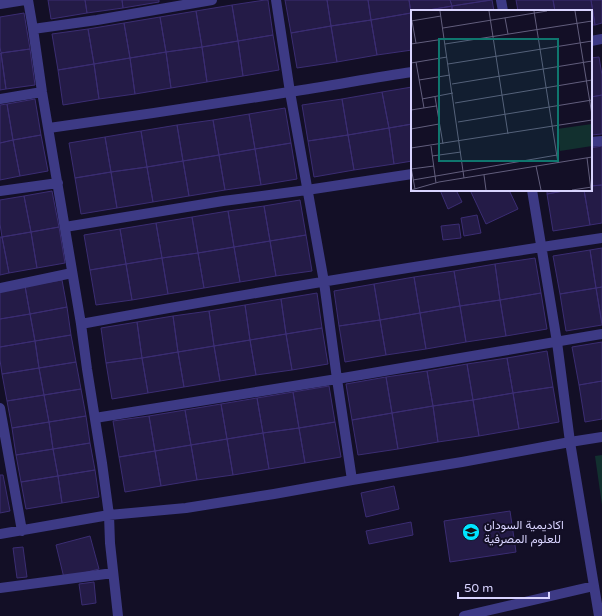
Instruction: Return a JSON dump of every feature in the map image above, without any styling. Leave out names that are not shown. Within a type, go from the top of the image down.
[{"type":"street","points":[[0,4],[27,0],[33,29],[95,418],[109,515],[110,543],[118,616]]},
{"type":"street","points":[[33,29],[97,20],[212,0]]},
{"type":"street","points":[[276,0],[290,92],[324,282],[352,480]]},
{"type":"street","points":[[501,0],[503,10]]},
{"type":"street","points":[[592,41],[602,39]]},
{"type":"street","points":[[49,128],[411,72]]},
{"type":"street","points":[[0,99],[42,92]]},
{"type":"street","points":[[592,142],[602,140]]},
{"type":"street","points":[[65,227],[223,201],[411,174]]},
{"type":"street","points":[[0,192],[58,183]]},
{"type":"street","points":[[532,191],[557,342],[570,442],[599,616]]},
{"type":"street","points":[[81,324],[324,282],[602,238]]},
{"type":"street","points":[[0,288],[72,273]]},
{"type":"street","points":[[95,418],[602,334]]},
{"type":"street","points":[[0,408],[2,431],[22,531]]},
{"type":"street","points":[[0,534],[109,515],[186,508],[274,494],[602,437]]},
{"type":"street","points":[[0,588],[113,573]]},
{"type":"street","points":[[464,616],[594,586]]},
{"type":"green space","points":[[602,455],[602,505],[595,456]]},
{"type":"building","points":[[48,0],[85,0],[87,13],[51,19]]},
{"type":"building","points":[[85,0],[122,0],[123,8],[87,13]]},
{"type":"building","points":[[122,0],[159,0],[159,2],[123,8]]},
{"type":"building","points":[[268,0],[273,35],[238,41],[232,5]]},
{"type":"building","points":[[285,0],[327,0],[331,26],[291,33]]},
{"type":"building","points":[[327,0],[368,0],[371,20],[331,26]]},
{"type":"building","points":[[368,0],[409,0],[411,13],[371,20]]},
{"type":"building","points":[[409,0],[450,0],[452,6],[429,10],[411,10],[411,13]]},
{"type":"building","points":[[450,0],[490,0],[452,6]]},
{"type":"building","points":[[492,0],[494,10],[452,10],[452,6]]},
{"type":"building","points":[[516,0],[553,0],[555,10],[518,10]]},
{"type":"building","points":[[553,0],[591,0],[595,25],[592,25],[592,10],[555,10]]},
{"type":"building","points":[[591,0],[602,0],[602,23],[595,25]]},
{"type":"building","points":[[232,5],[238,41],[202,47],[196,11]]},
{"type":"building","points":[[452,6],[452,10],[429,10]]},
{"type":"building","points":[[196,11],[202,47],[166,52],[160,17]]},
{"type":"building","points":[[24,13],[30,49],[1,53],[0,17]]},
{"type":"building","points":[[411,13],[411,50],[377,55],[371,20]]},
{"type":"building","points":[[160,17],[166,52],[130,58],[124,23]]},
{"type":"building","points":[[371,20],[377,55],[337,62],[331,26]]},
{"type":"building","points":[[124,23],[130,58],[94,64],[88,29]]},
{"type":"building","points":[[331,26],[337,62],[297,68],[291,33]]},
{"type":"building","points":[[88,29],[94,64],[58,70],[52,34]]},
{"type":"building","points":[[273,35],[279,70],[243,76],[238,41]]},
{"type":"building","points":[[238,41],[243,76],[207,82],[202,47]]},
{"type":"building","points":[[202,47],[207,82],[171,88],[166,52]]},
{"type":"building","points":[[30,49],[35,85],[6,89],[1,53]]},
{"type":"building","points":[[166,52],[171,88],[135,94],[130,58]]},
{"type":"building","points":[[1,53],[6,89],[0,90],[0,54]]},
{"type":"building","points":[[599,57],[602,75],[602,95],[592,97],[592,58]]},
{"type":"building","points":[[130,58],[135,94],[99,99],[94,64]]},
{"type":"building","points":[[94,64],[99,99],[63,105],[58,70]]},
{"type":"building","points":[[411,87],[411,124],[389,128],[382,92]]},
{"type":"building","points":[[382,92],[389,128],[348,135],[342,99]]},
{"type":"building","points":[[602,95],[602,134],[592,135],[592,97]]},
{"type":"building","points":[[35,99],[41,135],[13,140],[7,104]]},
{"type":"building","points":[[342,99],[348,135],[308,141],[302,105]]},
{"type":"building","points":[[7,104],[13,140],[0,143],[0,105]]},
{"type":"building","points":[[285,108],[291,143],[255,149],[249,114]]},
{"type":"building","points":[[249,114],[255,149],[219,155],[213,120]]},
{"type":"building","points":[[213,120],[219,155],[183,161],[177,125]]},
{"type":"building","points":[[411,124],[411,161],[394,164],[389,128]]},
{"type":"building","points":[[177,125],[183,161],[147,167],[141,131]]},
{"type":"building","points":[[389,128],[394,164],[354,170],[348,135]]},
{"type":"building","points":[[141,131],[147,167],[111,172],[105,137]]},
{"type":"building","points":[[41,135],[48,171],[20,176],[13,140]]},
{"type":"building","points":[[348,135],[354,170],[314,177],[308,141]]},
{"type":"building","points":[[105,137],[111,172],[75,178],[69,143]]},
{"type":"building","points":[[13,140],[20,176],[0,180],[0,143]]},
{"type":"building","points":[[291,143],[297,179],[261,185],[255,149]]},
{"type":"building","points":[[602,146],[602,185],[592,186],[592,148]]},
{"type":"building","points":[[255,149],[261,185],[225,190],[219,155]]},
{"type":"building","points":[[219,155],[225,190],[189,196],[183,161]]},
{"type":"building","points":[[183,161],[189,196],[153,202],[147,167]]},
{"type":"building","points":[[147,167],[153,202],[117,208],[111,172]]},
{"type":"building","points":[[111,172],[117,208],[81,214],[75,178]]},
{"type":"building","points":[[602,185],[602,223],[590,225],[584,191],[592,191],[592,186]]},
{"type":"building","points":[[52,191],[59,227],[31,232],[24,196]]},
{"type":"building","points":[[440,191],[456,191],[462,202],[448,209]]},
{"type":"building","points":[[470,191],[509,191],[518,209],[486,224]]},
{"type":"building","points":[[547,191],[564,191],[547,194]]},
{"type":"building","points":[[564,191],[584,191],[590,225],[553,231],[547,194]]},
{"type":"building","points":[[24,196],[31,232],[2,237],[0,224],[0,200]]},
{"type":"building","points":[[300,200],[306,235],[270,241],[264,206]]},
{"type":"building","points":[[264,206],[270,241],[234,247],[228,211]]},
{"type":"building","points":[[228,211],[234,247],[198,253],[192,217]]},
{"type":"building","points":[[477,215],[481,233],[464,236],[461,218]]},
{"type":"building","points":[[192,217],[198,253],[162,258],[156,223]]},
{"type":"building","points":[[156,223],[162,258],[126,264],[120,229]]},
{"type":"building","points":[[459,224],[461,238],[443,240],[441,226]]},
{"type":"building","points":[[59,227],[65,263],[37,268],[31,232]]},
{"type":"building","points":[[120,229],[126,264],[90,270],[84,235]]},
{"type":"building","points":[[31,232],[37,268],[9,273],[2,237]]},
{"type":"building","points":[[306,235],[312,271],[276,276],[270,241]]},
{"type":"building","points":[[0,237],[2,237],[9,273],[0,275]]},
{"type":"building","points":[[270,241],[276,276],[240,282],[234,247]]},
{"type":"building","points":[[234,247],[240,282],[204,288],[198,253]]},
{"type":"building","points":[[602,248],[602,287],[596,288],[590,250]]},
{"type":"building","points":[[590,250],[596,288],[560,294],[553,256]]},
{"type":"building","points":[[198,253],[204,288],[168,294],[162,258]]},
{"type":"building","points":[[162,258],[168,294],[132,300],[126,264]]},
{"type":"building","points":[[535,258],[541,293],[500,300],[495,264]]},
{"type":"building","points":[[126,264],[132,300],[96,305],[90,270]]},
{"type":"building","points":[[495,264],[500,300],[460,306],[454,271]]},
{"type":"building","points":[[454,271],[460,306],[420,313],[414,277]]},
{"type":"building","points":[[414,277],[420,313],[380,320],[374,284]]},
{"type":"building","points":[[62,280],[67,307],[30,314],[25,286]]},
{"type":"building","points":[[374,284],[380,320],[339,326],[334,291]]},
{"type":"building","points":[[25,286],[30,314],[0,319],[0,291]]},
{"type":"building","points":[[602,287],[602,323],[596,288]]},
{"type":"building","points":[[596,288],[602,325],[566,331],[560,294]]},
{"type":"building","points":[[317,293],[322,328],[286,334],[281,299]]},
{"type":"building","points":[[541,293],[547,329],[506,336],[500,300]]},
{"type":"building","points":[[281,299],[286,334],[250,340],[245,305]]},
{"type":"building","points":[[500,300],[506,336],[466,342],[460,306]]},
{"type":"building","points":[[245,305],[250,340],[214,346],[209,311]]},
{"type":"building","points":[[460,306],[466,342],[426,349],[420,313]]},
{"type":"building","points":[[67,307],[71,335],[35,341],[30,314]]},
{"type":"building","points":[[209,311],[214,346],[178,352],[173,316]]},
{"type":"building","points":[[420,313],[426,349],[386,355],[380,320]]},
{"type":"building","points":[[30,314],[35,341],[0,347],[0,319]]},
{"type":"building","points":[[173,316],[178,352],[142,358],[137,322]]},
{"type":"building","points":[[380,320],[386,355],[345,362],[339,326]]},
{"type":"building","points":[[137,322],[142,358],[106,363],[101,328]]},
{"type":"building","points":[[322,328],[328,364],[292,370],[286,334]]},
{"type":"building","points":[[286,334],[292,370],[256,375],[250,340]]},
{"type":"building","points":[[71,335],[76,362],[39,368],[35,341]]},
{"type":"building","points":[[250,340],[256,375],[220,381],[214,346]]},
{"type":"building","points":[[35,341],[39,368],[2,374],[0,347]]},
{"type":"building","points":[[602,342],[602,381],[579,385],[572,347]]},
{"type":"building","points":[[214,346],[220,381],[184,387],[178,352]]},
{"type":"building","points":[[547,351],[553,387],[513,393],[507,358]]},
{"type":"building","points":[[178,352],[184,387],[148,393],[142,358]]},
{"type":"building","points":[[142,358],[148,393],[112,399],[106,363]]},
{"type":"building","points":[[507,358],[513,393],[473,400],[467,364]]},
{"type":"building","points":[[76,362],[81,389],[44,395],[39,368]]},
{"type":"building","points":[[467,364],[473,400],[433,406],[427,371]]},
{"type":"building","points":[[39,368],[44,395],[7,401],[2,374]]},
{"type":"building","points":[[427,371],[433,406],[392,413],[386,377]]},
{"type":"building","points":[[386,377],[392,413],[352,420],[346,384]]},
{"type":"building","points":[[602,381],[602,419],[585,422],[579,385]]},
{"type":"building","points":[[329,386],[335,422],[299,428],[293,392]]},
{"type":"building","points":[[553,387],[559,422],[519,429],[513,393]]},
{"type":"building","points":[[81,389],[86,416],[49,422],[44,395]]},
{"type":"building","points":[[293,392],[299,428],[263,433],[257,398]]},
{"type":"building","points":[[513,393],[519,429],[479,436],[473,400]]},
{"type":"building","points":[[44,395],[49,422],[12,428],[7,401]]},
{"type":"building","points":[[257,398],[263,433],[227,439],[221,404]]},
{"type":"building","points":[[473,400],[479,436],[438,442],[433,406]]},
{"type":"building","points":[[221,404],[227,439],[191,445],[185,410]]},
{"type":"building","points":[[433,406],[438,442],[398,449],[392,413]]},
{"type":"building","points":[[185,410],[191,445],[155,451],[149,416]]},
{"type":"building","points":[[392,413],[398,449],[358,455],[352,420]]},
{"type":"building","points":[[86,416],[90,443],[53,449],[49,422]]},
{"type":"building","points":[[149,416],[155,451],[119,457],[113,421]]},
{"type":"building","points":[[49,422],[53,449],[16,455],[12,428]]},
{"type":"building","points":[[335,422],[341,457],[305,463],[299,428]]},
{"type":"building","points":[[299,428],[305,463],[269,469],[263,433]]},
{"type":"building","points":[[263,433],[269,469],[233,475],[227,439]]},
{"type":"building","points":[[227,439],[233,475],[197,480],[191,445]]},
{"type":"building","points":[[90,443],[95,470],[58,476],[53,449]]},
{"type":"building","points":[[191,445],[197,480],[161,486],[155,451]]},
{"type":"building","points":[[53,449],[58,476],[21,482],[16,455]]},
{"type":"building","points":[[155,451],[161,486],[125,492],[119,457]]},
{"type":"building","points":[[95,470],[99,497],[62,503],[58,476]]},
{"type":"building","points":[[0,475],[3,475],[10,511],[0,513]]},
{"type":"building","points":[[58,476],[62,503],[26,509],[21,482]]},
{"type":"building","points":[[394,486],[399,509],[366,517],[361,493]]},
{"type":"building","points":[[510,511],[516,552],[450,562],[444,521]]},
{"type":"building","points":[[411,522],[413,535],[369,544],[366,531]]},
{"type":"building","points":[[90,536],[99,569],[64,578],[56,545]]},
{"type":"building","points":[[23,547],[27,577],[17,578],[13,548]]},
{"type":"building","points":[[94,582],[96,603],[82,605],[79,584]]},
{"type":"place","name":"اكاديمية السودان للعلوم المصرفية","points":[[471,532]]}]
